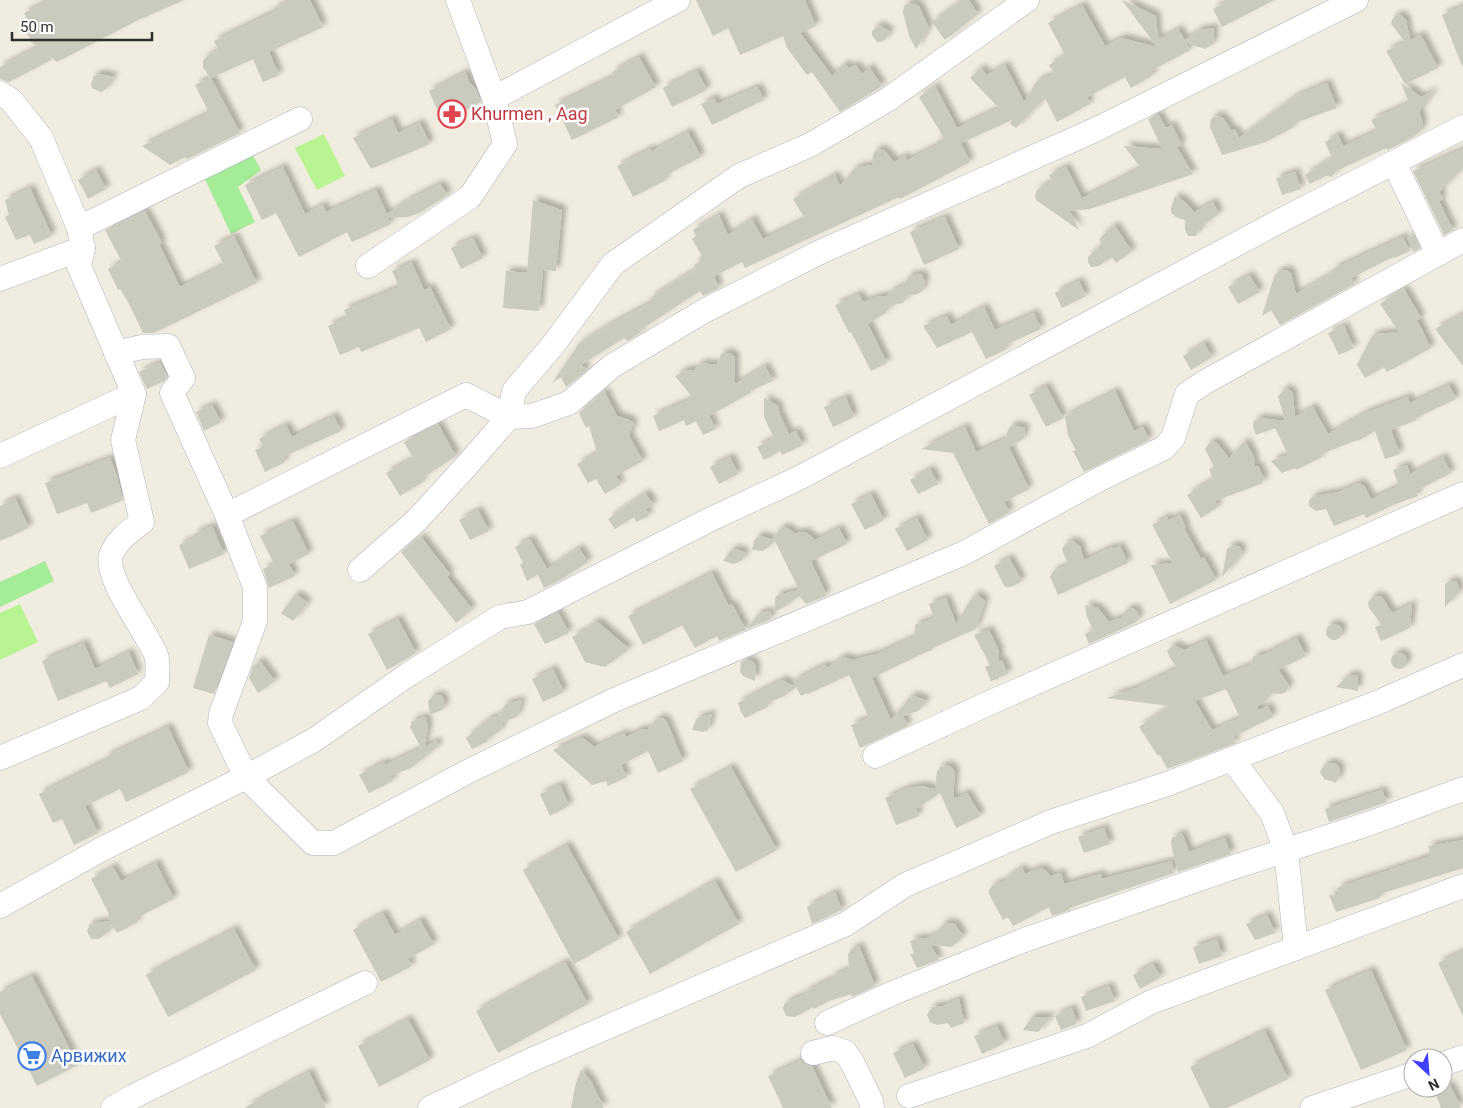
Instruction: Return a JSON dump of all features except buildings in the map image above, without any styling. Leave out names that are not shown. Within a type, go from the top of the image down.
[{"type":"street","points":[[368,266],[470,197],[505,144],[494,98],[458,0]]},
{"type":"street","points":[[494,98],[678,0]]},
{"type":"street","points":[[360,570],[417,520],[509,417],[514,391],[553,345],[613,264],[739,176],[810,145],[887,100],[1027,0]]},
{"type":"street","points":[[227,515],[466,396],[509,417],[532,416],[569,403],[612,366],[704,311],[818,253],[1097,129],[1356,0]]},
{"type":"street","points":[[0,93],[11,100],[41,138],[81,238],[79,266],[134,394],[123,440],[142,522],[122,537],[111,556],[110,565],[122,593],[157,657],[157,682],[141,698],[0,758]]},
{"type":"street","points":[[0,279],[81,238],[300,119]]},
{"type":"street","points":[[0,906],[102,849],[246,777],[314,740],[409,674],[500,617],[528,612],[709,520],[802,477],[1274,224],[1463,127]]},
{"type":"street","points":[[1394,163],[1438,254]]},
{"type":"street","points":[[116,353],[142,347],[168,346],[183,378],[172,393],[227,515],[255,587],[255,622],[221,714],[220,723],[246,777],[312,843],[334,843],[469,771],[612,702],[964,553],[1100,479],[1164,448],[1173,438],[1187,394],[1205,382],[1463,240]]},
{"type":"street","points":[[0,456],[134,394]]},
{"type":"street","points":[[876,756],[988,704],[1463,494]]},
{"type":"street","points":[[430,1108],[530,1060],[846,924],[905,885],[1051,822],[1167,784],[1378,702],[1463,665]]},
{"type":"street","points":[[1232,759],[1272,813],[1286,850],[1296,948]]},
{"type":"street","points":[[827,1023],[893,993],[1019,942],[1286,850],[1360,827],[1463,788]]},
{"type":"street","points":[[909,1096],[1087,1036],[1151,1002],[1463,886]]},
{"type":"street","points":[[113,1108],[158,1084],[365,983]]},
{"type":"street","points":[[813,1053],[833,1048],[845,1052],[871,1101],[872,1108]]},
{"type":"street","points":[[1312,1108],[1403,1077]]},
{"type":"green space","points":[[324,134],[345,176],[317,190],[295,148]]},
{"type":"green space","points":[[251,152],[261,170],[238,187],[255,222],[231,234],[202,173]]},
{"type":"green space","points":[[45,561],[54,581],[0,607],[0,582]]},
{"type":"green space","points":[[20,604],[38,642],[0,660],[0,613]]},
{"type":"place","name":"Khurmen , Aag","points":[[452,114]]},
{"type":"place","name":"Арвижих","points":[[32,1056]]}]
